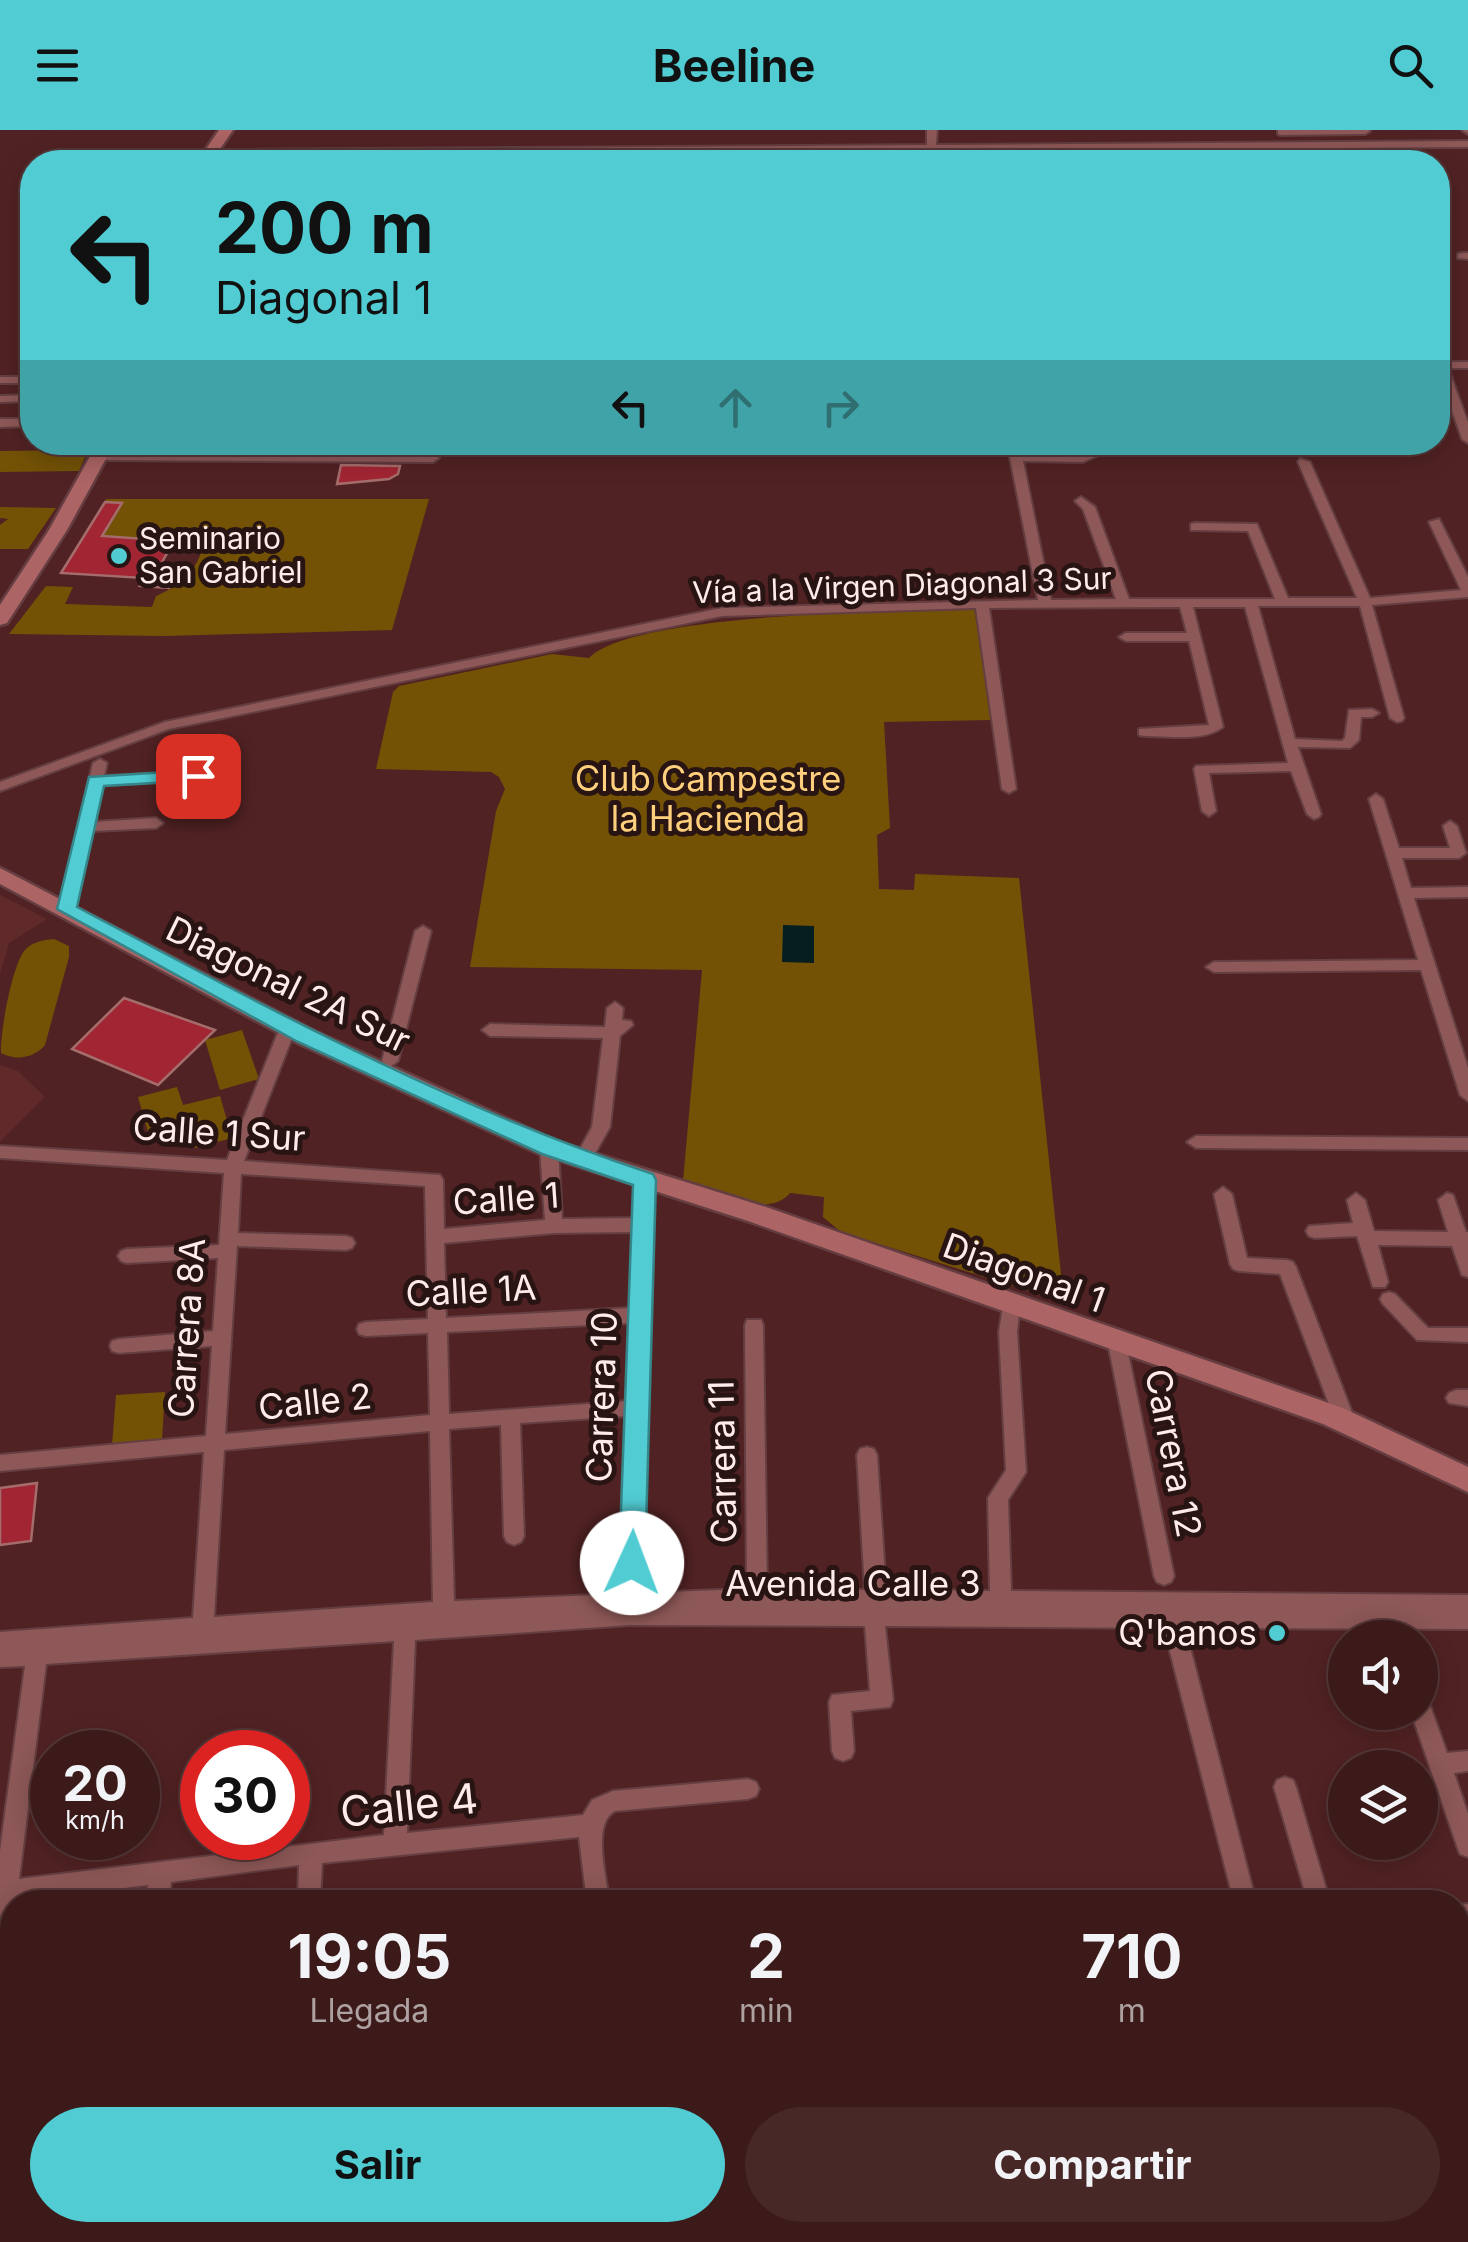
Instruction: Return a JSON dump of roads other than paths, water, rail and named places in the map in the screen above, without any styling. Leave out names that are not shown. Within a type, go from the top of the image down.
[{"type":"main road","points":[[0,619],[58,530],[100,455]]},
{"type":"main road","name":"Diagonal 2A Sur","points":[[0,875],[306,1037],[550,1148]]},
{"type":"main road","name":"Diagonal 1","points":[[550,1148],[757,1214],[1346,1424],[1468,1480]]},
{"type":"street","points":[[764,130],[764,148]]},
{"type":"street","points":[[930,150],[932,130]]},
{"type":"street","points":[[959,130],[962,148]]},
{"type":"street","points":[[1129,130],[1133,146]]},
{"type":"street","points":[[1249,130],[1256,146]]},
{"type":"street","points":[[1393,130],[1400,144]]},
{"type":"street","points":[[1281,132],[1364,131],[1371,144]]},
{"type":"street","points":[[1191,150],[1201,146],[1371,144],[1388,149],[1400,144],[1468,144]]},
{"type":"street","points":[[1300,145],[1302,150]]},
{"type":"street","points":[[706,150],[1133,146],[1168,150]]},
{"type":"street","points":[[1450,393],[1468,439]]},
{"type":"street","points":[[310,455],[434,458]]},
{"type":"street","points":[[1044,604],[1016,457],[1088,455]]},
{"type":"street","points":[[1304,462],[1365,602],[1397,718]]},
{"type":"street","points":[[1082,501],[1089,508],[1124,603]]},
{"type":"street","points":[[1435,522],[1468,592]]},
{"type":"street","points":[[1195,527],[1253,526],[1282,602]]},
{"type":"street","name":"Vía a la Virgen Diagonal 3 Sur","points":[[0,787],[164,726],[699,616],[982,604],[1365,602],[1468,592]]},
{"type":"street","points":[[1252,603],[1296,767],[1314,814]]},
{"type":"street","points":[[982,604],[1009,789]]},
{"type":"street","points":[[1144,732],[1208,732],[1216,727],[1186,604]]},
{"type":"street","points":[[1126,637],[1193,637]]},
{"type":"street","points":[[1292,743],[1346,744],[1352,740],[1354,713],[1372,713]]},
{"type":"street","points":[[67,909],[100,763]]},
{"type":"street","points":[[1209,811],[1198,774],[1201,769],[1296,767]]},
{"type":"street","points":[[96,781],[198,776]]},
{"type":"street","points":[[1376,799],[1468,1095]]},
{"type":"street","points":[[85,826],[156,824]]},
{"type":"street","points":[[1393,853],[1459,853],[1450,826]]},
{"type":"street","points":[[1406,894],[1468,892]]},
{"type":"street","points":[[390,1061],[422,932]]},
{"type":"street","points":[[1214,967],[1428,965]]},
{"type":"street","points":[[583,1160],[599,1135],[619,1029],[615,1008]]},
{"type":"street","name":"Carrera 8A","points":[[202,1636],[232,1166],[289,1026]]},
{"type":"street","points":[[490,1030],[619,1029]]},
{"type":"street","points":[[1196,1142],[1468,1144]]},
{"type":"street","points":[[550,1148],[554,1226]]},
{"type":"street","name":"Calle 1 Sur","points":[[0,1152],[434,1180],[435,1237]]},
{"type":"street","name":"Carrera 10","points":[[630,1609],[644,1180]]},
{"type":"street","points":[[1223,1194],[1239,1264],[1287,1267],[1346,1424]]},
{"type":"street","points":[[1356,1200],[1384,1290],[1424,1336],[1468,1336]]},
{"type":"street","points":[[1447,1200],[1463,1239],[1468,1270]]},
{"type":"street","name":"Calle 1","points":[[435,1237],[554,1226],[642,1225]]},
{"type":"street","points":[[1316,1231],[1463,1239]]},
{"type":"street","points":[[435,1237],[444,1610]]},
{"type":"street","points":[[127,1256],[227,1245],[346,1243]]},
{"type":"street","points":[[1002,1602],[998,1498],[1016,1472],[1008,1332],[1011,1305]]},
{"type":"street","name":"Calle 1A","points":[[366,1329],[640,1315]]},
{"type":"street","name":"Carrera 11","points":[[754,1326],[757,1598]]},
{"type":"street","points":[[119,1346],[222,1338]]},
{"type":"street","name":"Carrera 12","points":[[1118,1343],[1164,1576]]},
{"type":"street","name":"Calle 2","points":[[0,1463],[440,1422],[638,1408]]},
{"type":"street","points":[[510,1416],[514,1536]]},
{"type":"street","points":[[844,1752],[840,1702],[882,1700],[867,1455]]},
{"type":"street","name":"Avenida Calle 3","points":[[0,1658],[39,1647],[202,1636],[405,1630],[757,1598],[875,1608],[1002,1602],[1353,1620]]},
{"type":"street","name":"Avenida Calle 3","points":[[1400,1620],[1468,1604]]},
{"type":"street","name":"Avenida Calle 3","points":[[202,1636],[444,1610],[875,1608],[1328,1621]]},
{"type":"street","points":[[1172,1619],[1187,1713],[1242,1890]]},
{"type":"street","name":"Avenida Calle 3","points":[[1438,1621],[1468,1620]]},
{"type":"street","points":[[395,1844],[405,1630]]},
{"type":"street","name":"Avenida Calle 3","points":[[0,1641],[39,1647]]},
{"type":"street","points":[[3,1890],[39,1647]]},
{"type":"street","points":[[1428,1730],[1468,1846]]},
{"type":"street","points":[[1439,1764],[1468,1761]]},
{"type":"street","points":[[1286,1787],[1316,1890]]},
{"type":"street","points":[[597,1890],[589,1825],[600,1807],[613,1801],[748,1789]]},
{"type":"street","name":"Calle 4","points":[[25,1890],[311,1853],[589,1825]]},
{"type":"street","points":[[309,1890],[311,1853]]},
{"type":"street","points":[[159,1890],[161,1871]]},
{"type":"water","points":[[783,925],[814,926],[814,963],[782,962]]},
{"type":"place","name":"Seminario San Gabriel","points":[[119,556]]},
{"type":"place","name":"Q'banos","points":[[1277,1633]]},
{"type":"park label","name":"Club Campestre la Hacienda","points":[[708,799]]}]
